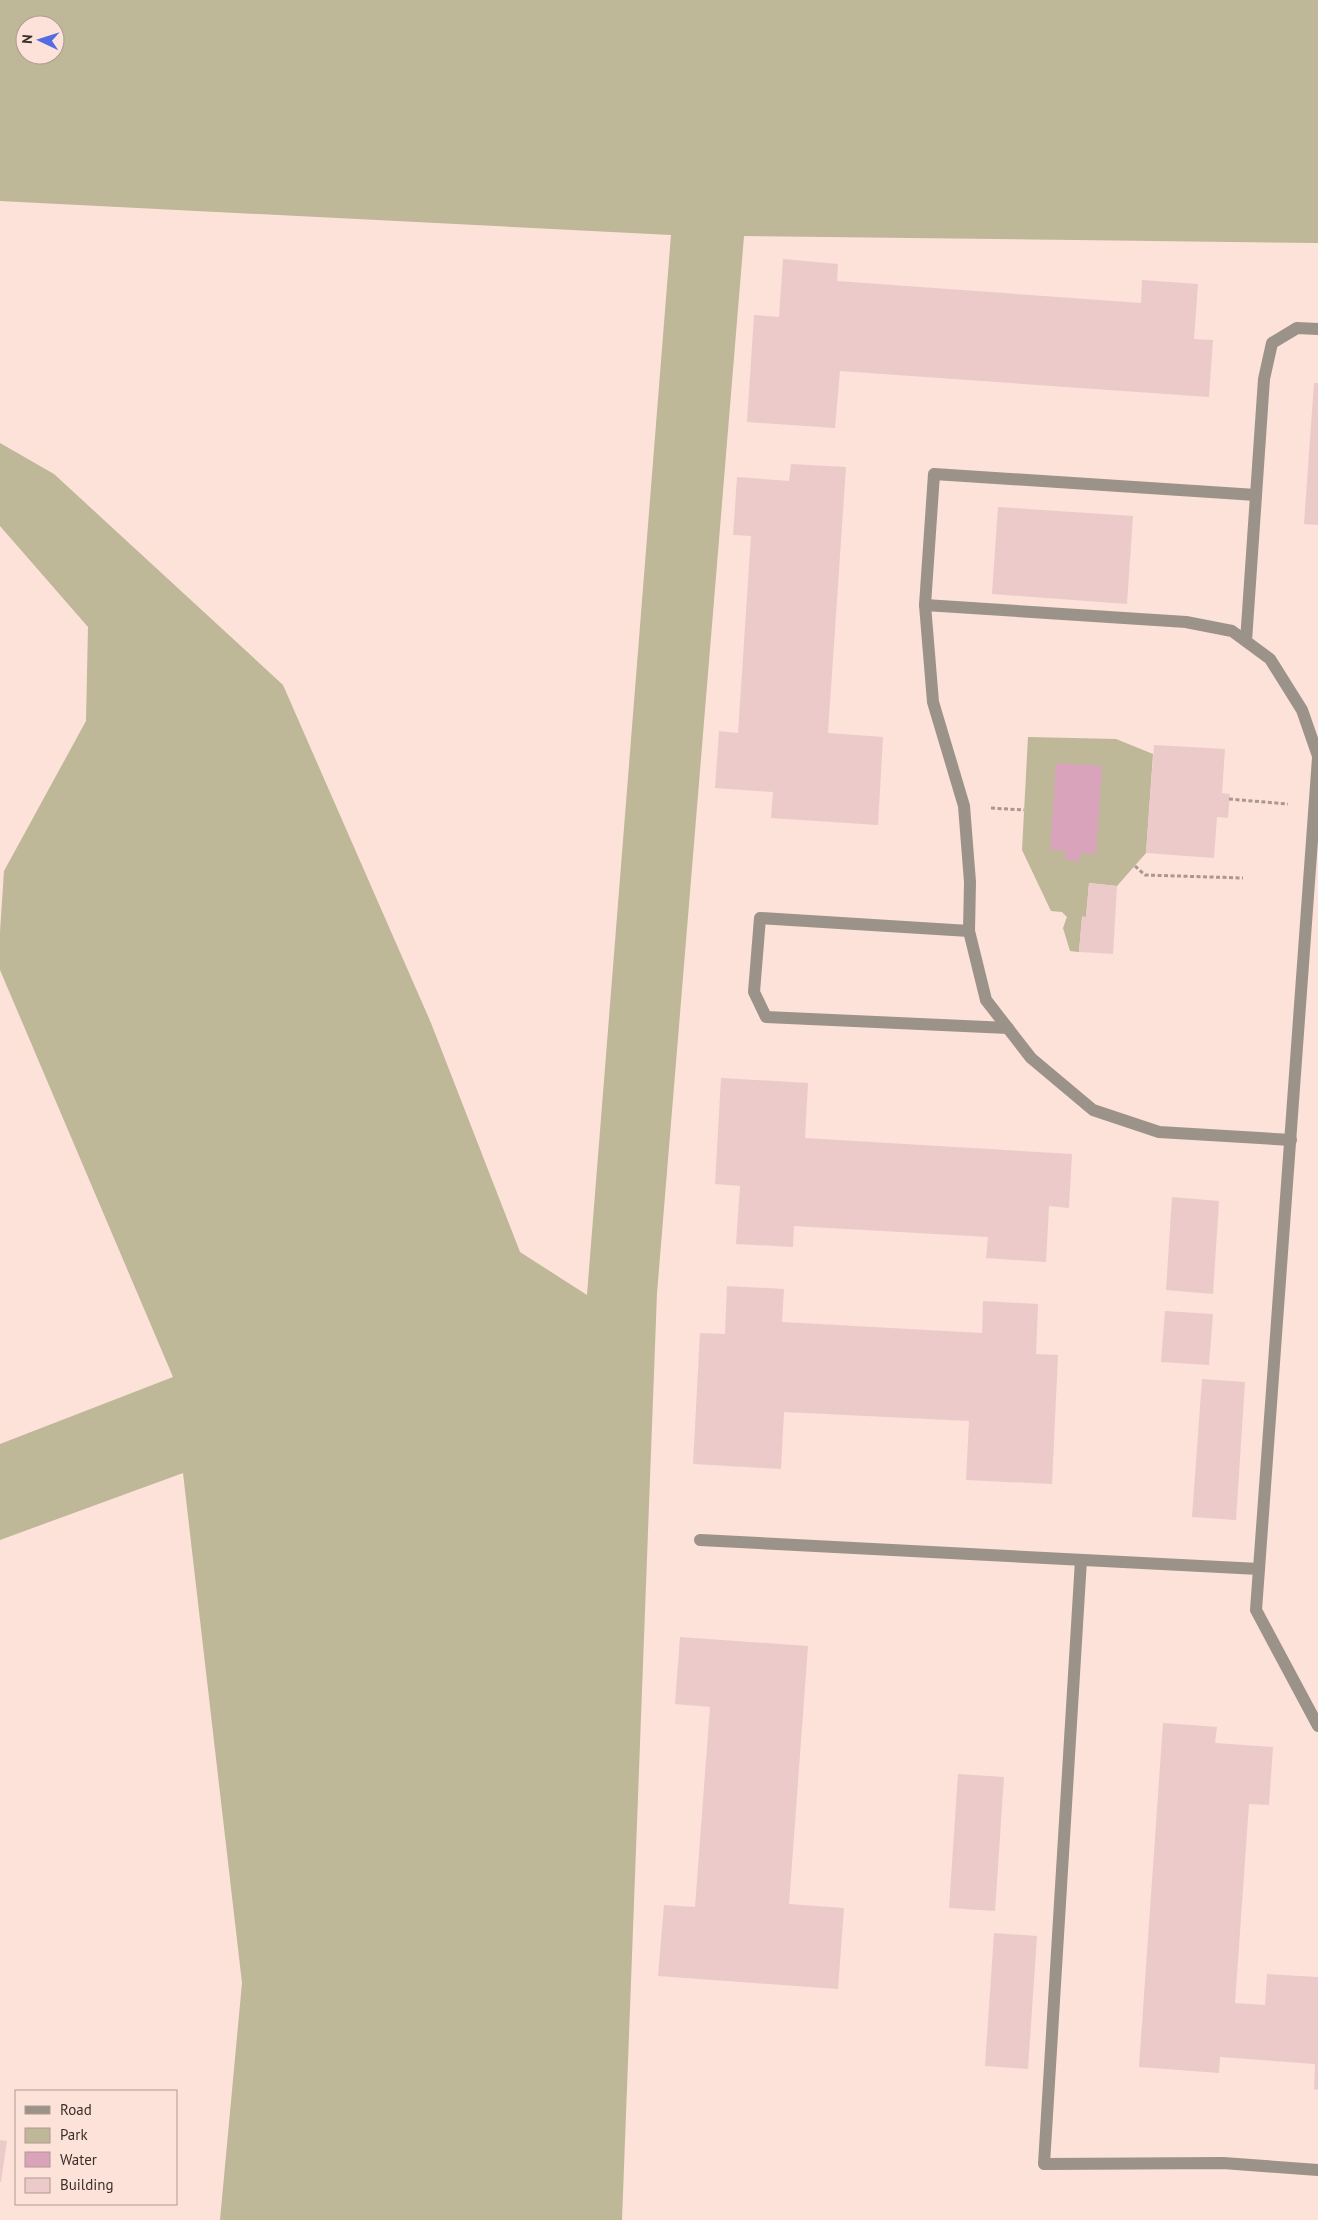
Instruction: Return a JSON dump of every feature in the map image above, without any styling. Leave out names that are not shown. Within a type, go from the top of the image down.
[{"type":"lane","points":[[1246,641],[1264,379],[1272,343],[1297,328],[1318,329]]},
{"type":"lane","points":[[1256,495],[934,474],[924,604],[933,702],[964,806],[970,882],[969,931],[986,1000],[1031,1058],[1093,1110],[1159,1132],[1291,1140]]},
{"type":"lane","points":[[924,604],[1186,622],[1232,630],[1270,660],[1302,710],[1318,757],[1256,1610],[1318,1726]]},
{"type":"lane","points":[[969,931],[760,918],[754,992],[766,1017],[1008,1028]]},
{"type":"lane","points":[[700,1540],[1259,1569]]},
{"type":"lane","points":[[1081,1560],[1044,2164],[1223,2163],[1318,2170]]},
{"type":"path","points":[[1229,799],[1315,806]]},
{"type":"path","points":[[986,808],[1024,810]]},
{"type":"path","points":[[1135,866],[1145,875],[1243,878]]},
{"type":"green space","points":[[0,0],[1318,0],[1318,243],[744,236],[657,1293],[622,2220],[220,2220],[242,1983],[183,1473],[0,1540],[0,1444],[173,1377],[0,970],[0,932],[4,871],[86,721],[88,627],[0,526],[0,443],[54,474],[283,685],[431,1023],[520,1252],[587,1295],[671,235],[0,201]]},
{"type":"green space","points":[[1028,737],[1116,739],[1153,754],[1146,853],[1117,886],[1089,883],[1086,917],[1082,917],[1079,952],[1070,951],[1063,928],[1067,917],[1062,912],[1051,911],[1022,850]]},
{"type":"water","points":[[1056,763],[1102,766],[1096,854],[1081,853],[1080,861],[1065,860],[1065,851],[1050,850]]},
{"type":"building","points":[[783,259],[838,264],[837,281],[1141,303],[1142,280],[1198,284],[1194,339],[1213,340],[1209,397],[840,371],[835,428],[747,422],[754,315],[779,317]]},
{"type":"building","points":[[1314,383],[1318,383],[1318,525],[1304,524]]},
{"type":"building","points":[[791,464],[846,467],[828,733],[883,737],[878,825],[771,818],[773,792],[715,788],[719,731],[738,733],[751,536],[733,535],[737,477],[789,481]]},
{"type":"building","points":[[998,507],[1133,516],[1127,604],[992,594]]},
{"type":"building","points":[[1154,745],[1225,749],[1222,793],[1230,794],[1228,818],[1217,817],[1214,858],[1146,853]]},
{"type":"building","points":[[1089,883],[1117,886],[1113,954],[1079,952],[1082,916],[1086,917]]},
{"type":"building","points":[[721,1078],[808,1083],[805,1138],[1072,1154],[1069,1208],[1049,1206],[1046,1262],[986,1258],[988,1237],[794,1226],[793,1247],[736,1244],[740,1186],[715,1184]]},
{"type":"building","points":[[1172,1197],[1219,1201],[1213,1294],[1166,1290]]},
{"type":"building","points":[[727,1286],[784,1289],[782,1322],[982,1333],[983,1301],[1038,1304],[1036,1354],[1058,1355],[1052,1484],[966,1480],[969,1421],[784,1412],[781,1469],[693,1464],[700,1333],[725,1334]]},
{"type":"building","points":[[1165,1311],[1213,1314],[1209,1365],[1161,1362]]},
{"type":"building","points":[[1202,1379],[1245,1382],[1236,1520],[1192,1517]]},
{"type":"building","points":[[680,1637],[808,1646],[789,1904],[844,1908],[838,1989],[658,1976],[664,1905],[695,1907],[710,1707],[675,1704]]},
{"type":"building","points":[[1163,1723],[1217,1727],[1215,1743],[1273,1747],[1269,1805],[1249,1804],[1235,2003],[1265,2005],[1267,1974],[1318,1977],[1318,2090],[1314,2089],[1315,2064],[1220,2057],[1219,2073],[1139,2067]]},
{"type":"building","points":[[958,1774],[1004,1777],[995,1911],[949,1908]]},
{"type":"building","points":[[994,1933],[1037,1936],[1028,2069],[985,2066]]},
{"type":"building","points":[[0,2140],[7,2141],[1,2182],[0,2182]]}]
